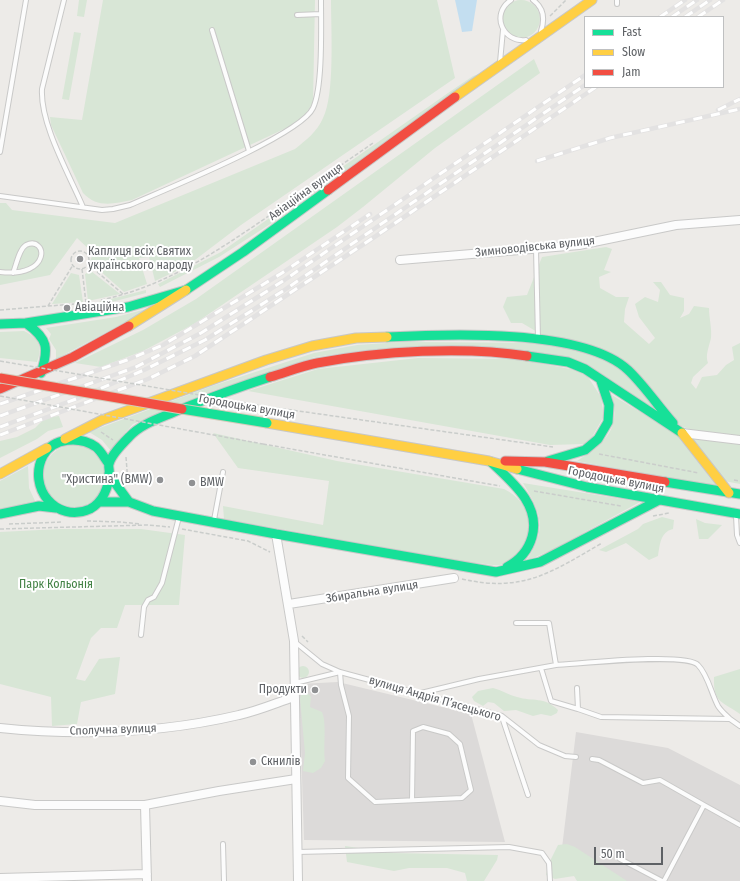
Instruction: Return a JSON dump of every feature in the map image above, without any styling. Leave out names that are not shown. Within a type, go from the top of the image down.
[{"type":"street","name":"Авіаційна вулиця","points":[[0,324],[26,322],[128,307],[186,290],[256,243],[540,34],[592,0]]},
{"type":"street","name":"Зимноводівська вулиця","points":[[400,260],[579,245],[676,224],[740,220]]},
{"type":"street","points":[[0,389],[41,373],[146,317],[186,290]]},
{"type":"street","points":[[26,322],[38,331],[46,342],[47,356],[41,373]]},
{"type":"street","points":[[0,474],[102,420],[220,376],[312,346],[356,338],[467,335],[569,343],[598,351],[627,369],[730,492]]},
{"type":"street","points":[[109,464],[123,442],[144,424],[226,391],[316,362],[404,352],[502,352],[568,362],[585,369],[601,381],[682,433],[740,440]]},
{"type":"street","name":"Городоцька вулиця","points":[[0,378],[489,461],[543,477],[738,514]]},
{"type":"street","points":[[544,462],[585,450],[598,439],[608,422],[610,405],[601,381]]},
{"type":"street","points":[[0,514],[39,506],[77,512],[90,508],[99,502],[105,495],[110,476],[109,464],[104,454],[96,446],[86,441],[75,439],[64,440],[46,452],[40,461],[37,471],[37,482],[47,501],[56,508]]},
{"type":"street","points":[[489,461],[519,490],[530,507],[534,519],[535,533],[527,550],[519,562],[496,572]]},
{"type":"street","name":"Городоцька вулиця","points":[[489,461],[544,462],[740,494]]},
{"type":"street","points":[[110,476],[129,502]]},
{"type":"street","points":[[99,502],[129,502],[153,511],[213,523],[496,572],[540,562],[659,500]]},
{"type":"street","points":[[276,534],[294,642],[298,881]]},
{"type":"street","name":"Збиральна вулиця","points":[[288,604],[454,578]]},
{"type":"street","name":"Сполучна вулиця","points":[[0,728],[38,732],[149,730],[240,715],[294,697]]},
{"type":"street","points":[[0,801],[35,805],[145,805],[219,791],[296,779]]},
{"type":"street","points":[[0,878],[147,878],[145,805]]},
{"type":"lane","points":[[0,152],[26,0]]},
{"type":"lane","points":[[64,0],[42,89],[41,101],[46,122],[83,207]]},
{"type":"lane","points":[[0,196],[108,210],[130,205],[249,151],[293,128],[304,120],[313,109],[318,94],[321,0]]},
{"type":"lane","points":[[500,64],[503,30],[500,16],[502,9],[511,0]]},
{"type":"lane","points":[[503,30],[512,39],[525,41],[540,34],[544,21],[544,14],[533,0]]},
{"type":"lane","points":[[297,15],[321,14]]},
{"type":"lane","points":[[212,30],[249,151]]},
{"type":"lane","points":[[0,117],[6,119]]},
{"type":"lane","points":[[0,272],[13,273],[35,266],[42,256],[42,251],[38,246],[34,244],[26,245],[13,273]]},
{"type":"lane","points":[[536,249],[538,340]]},
{"type":"lane","points":[[213,523],[222,472]]},
{"type":"lane","points":[[738,514],[737,535],[740,543]]},
{"type":"lane","points":[[141,636],[144,607],[148,600],[154,597],[162,583],[179,516]]},
{"type":"lane","points":[[516,623],[549,623],[556,666]]},
{"type":"lane","name":"вулиця Андрія Пʼясецького","points":[[294,642],[322,664],[340,672],[502,716],[539,745],[565,756],[576,757]]},
{"type":"lane","points":[[420,693],[478,680],[556,666],[622,660],[686,659],[697,664],[707,680],[718,707],[730,720],[740,726]]},
{"type":"lane","points":[[541,668],[551,700],[601,718],[730,720]]},
{"type":"lane","points":[[294,683],[340,672],[341,684],[349,716],[348,778],[375,802],[462,798],[471,790],[460,744],[448,734],[423,727],[413,731],[412,800]]},
{"type":"lane","points":[[577,688],[578,709]]},
{"type":"lane","points":[[502,716],[528,795]]},
{"type":"lane","points":[[592,759],[599,760],[643,783],[660,780],[740,825]]},
{"type":"lane","points":[[620,859],[663,881],[704,805]]},
{"type":"lane","points":[[223,844],[224,881]]},
{"type":"lane","points":[[297,852],[508,847],[542,853],[549,863],[550,881]]},
{"type":"path","points":[[544,21],[566,0]]},
{"type":"path","points":[[96,301],[124,295],[154,284],[220,250],[379,138]]},
{"type":"path","points":[[78,251],[83,251],[87,254],[89,259],[88,264],[82,269],[77,269],[73,265],[71,261],[72,256],[78,251]]},
{"type":"path","points":[[88,264],[124,295]]},
{"type":"path","points":[[48,306],[73,265]]},
{"type":"path","points":[[82,269],[86,303]]},
{"type":"path","points":[[0,310],[91,302]]},
{"type":"path","points":[[0,361],[270,407],[556,447]]},
{"type":"path","points":[[0,396],[494,484],[506,488]]},
{"type":"path","points":[[96,429],[117,442]]},
{"type":"path","points":[[597,454],[701,473]]},
{"type":"path","points":[[126,456],[128,488]]},
{"type":"path","points":[[534,491],[622,506]]},
{"type":"path","points":[[647,518],[670,513]]},
{"type":"path","points":[[0,529],[147,525],[177,528],[248,541],[273,553]]},
{"type":"shaded area","points":[[338,682],[471,714],[505,842],[304,840],[299,684]]},
{"type":"shaded area","points":[[576,732],[668,748],[740,785],[740,881],[622,881],[562,848]]},
{"type":"green space","points":[[79,0],[87,0],[84,17],[77,16]]},
{"type":"green space","points":[[103,0],[315,0],[313,102],[306,114],[295,124],[132,200],[106,204],[94,201],[83,193],[51,125],[50,117],[82,120]]},
{"type":"green space","points":[[331,0],[437,0],[455,78],[241,225],[187,266],[155,281],[149,257],[139,258],[147,284],[124,292],[90,262],[93,253],[77,238],[50,275],[0,285],[0,203],[6,203],[12,210],[115,223],[295,149],[318,127],[327,108],[332,61]]},
{"type":"green space","points":[[521,0],[534,6],[540,19],[534,32],[521,38],[508,32],[502,19],[508,6]]},
{"type":"green space","points":[[74,32],[81,33],[69,100],[62,99]]},
{"type":"green space","points":[[534,59],[540,73],[435,148],[337,227],[194,324],[143,351],[101,367],[75,363],[143,330],[196,299]]},
{"type":"green space","points":[[482,73],[275,221],[219,257],[160,287],[158,284],[221,252],[448,93],[473,76]]},
{"type":"green space","points":[[606,247],[612,249],[604,270],[611,272],[599,277],[600,288],[616,297],[629,297],[625,309],[624,322],[649,344],[655,338],[639,317],[635,304],[645,297],[658,302],[660,290],[653,282],[661,282],[670,295],[684,298],[684,311],[680,318],[689,314],[694,306],[709,308],[711,338],[707,354],[708,363],[693,377],[691,383],[696,389],[702,377],[717,375],[726,365],[734,360],[732,347],[740,343],[740,440],[697,432],[681,426],[583,363],[402,347],[315,357],[215,390],[133,424],[111,451],[102,440],[89,432],[212,386],[314,353],[357,345],[402,342],[556,343],[522,323],[511,323],[503,307],[507,297],[527,295],[542,257]]},
{"type":"green space","points":[[91,271],[120,294],[88,301],[85,274]]},
{"type":"green space","points":[[71,273],[79,275],[83,302],[52,304]]},
{"type":"green space","points":[[146,290],[146,293],[100,305],[99,302]]},
{"type":"green space","points":[[154,307],[56,359],[56,350],[49,339],[51,334],[46,328],[116,317]]},
{"type":"green space","points":[[24,331],[33,337],[38,344],[40,352],[37,362],[0,358],[0,332]]},
{"type":"green space","points":[[418,358],[516,359],[576,370],[588,377],[601,397],[604,416],[592,437],[584,444],[550,445],[248,391],[318,369]]},
{"type":"green space","points":[[612,395],[675,433],[718,488],[577,461],[595,448],[608,435],[614,418]]},
{"type":"green space","points":[[59,416],[63,427],[48,431],[37,439],[0,458],[0,441],[17,437],[35,428],[45,418]]},
{"type":"green space","points":[[213,433],[337,461],[504,489],[521,502],[526,510],[529,529],[522,547],[510,560],[506,563],[493,565],[474,563],[224,519],[223,506],[323,525],[329,481],[238,468]]},
{"type":"green space","points":[[692,437],[740,444],[740,484],[724,481]]},
{"type":"green space","points":[[68,445],[80,445],[96,454],[103,464],[105,476],[103,488],[96,498],[80,507],[68,507],[57,502],[48,493],[43,482],[43,470],[48,459],[57,450]]},
{"type":"green space","points":[[28,466],[29,488],[35,501],[0,511],[0,481]]},
{"type":"green space","points":[[523,483],[640,502],[552,550],[526,561],[537,540],[540,521],[534,503]]},
{"type":"green space","points":[[662,517],[674,520],[673,529],[665,533],[661,540],[658,556],[649,560],[626,543],[606,552],[599,550],[638,529],[643,524]]},
{"type":"green space","points":[[696,519],[705,523],[722,525],[708,539],[699,539]]},
{"type":"green space","name":"Парк Кольонія","points":[[60,529],[141,529],[185,535],[179,605],[125,605],[117,628],[101,628],[91,638],[76,679],[85,681],[99,659],[120,657],[115,694],[81,702],[77,724],[52,726],[51,697],[0,684],[0,532]]},
{"type":"green space","points":[[301,666],[305,666],[309,672],[305,678],[301,678],[297,674],[297,670]]},
{"type":"green space","points":[[740,669],[740,714],[717,697],[714,686],[714,677]]},
{"type":"green space","points":[[493,688],[517,697],[543,701],[558,710],[557,713],[551,716],[541,714],[533,716],[516,710],[504,711],[494,703],[488,702],[483,706],[474,701],[472,697],[478,691]]},
{"type":"green space","points":[[302,691],[307,692],[311,697],[310,707],[322,712],[324,722],[325,761],[321,768],[313,773],[303,771],[305,753],[300,699]]},
{"type":"green space","points":[[567,844],[575,847],[627,881],[577,881],[574,876],[555,879],[546,875],[549,863],[558,845]]},
{"type":"green space","points":[[345,846],[392,853],[498,855],[497,860],[484,881],[467,881],[465,873],[447,868],[409,868],[394,871],[347,862]]},
{"type":"water","points":[[455,0],[477,0],[472,31],[462,32]]},
{"type":"railway","points":[[661,16],[685,0]]},
{"type":"railway","points":[[673,16],[697,0]]},
{"type":"railway","points":[[686,16],[710,0]]},
{"type":"railway","points":[[699,16],[723,0]]},
{"type":"railway","points":[[0,416],[136,367],[201,333],[283,281],[584,76]]},
{"type":"railway","points":[[0,427],[76,399],[144,370],[205,340],[283,291],[584,86]]},
{"type":"railway","points":[[0,435],[148,379],[195,356],[595,88]]},
{"type":"railway","points":[[718,110],[740,99]]},
{"type":"railway","points":[[537,161],[610,138],[740,109]]},
{"type":"railway","points":[[0,404],[127,360],[163,345],[282,273],[370,214]]},
{"type":"traffic: fast","points":[[0,324],[26,323],[128,307],[186,290],[243,252],[328,190]]},
{"type":"traffic: fast","points":[[26,323],[39,334],[45,345],[46,350],[41,373]]},
{"type":"traffic: fast","points":[[387,337],[478,335],[548,340],[580,347],[607,356],[628,370],[640,382],[673,423]]},
{"type":"traffic: fast","points":[[527,356],[568,362],[585,369],[682,433]]},
{"type":"traffic: fast","points":[[109,464],[98,449],[90,443],[75,440],[60,442],[53,445],[43,456],[39,468],[39,479],[42,490],[48,500],[56,507],[66,511],[78,512],[90,509],[95,506],[104,494],[109,478],[109,465],[112,457],[134,432],[152,421],[270,377]]},
{"type":"traffic: fast","points":[[548,461],[585,450],[598,439],[608,422],[609,405],[601,381]]},
{"type":"traffic: fast","points":[[182,409],[267,423]]},
{"type":"traffic: fast","points":[[491,462],[516,486],[523,495],[529,504],[534,525],[532,537],[526,551],[520,558],[507,567]]},
{"type":"traffic: fast","points":[[517,469],[587,487],[740,514]]},
{"type":"traffic: fast","points":[[110,476],[129,502]]},
{"type":"traffic: fast","points":[[665,482],[740,494]]},
{"type":"traffic: fast","points":[[276,534],[496,572],[540,562],[659,500]]},
{"type":"traffic: fast","points":[[99,502],[129,502],[153,511],[276,534]]},
{"type":"traffic: fast","points":[[0,514],[39,506],[56,508]]},
{"type":"traffic: slow","points":[[455,97],[592,0]]},
{"type":"traffic: slow","points":[[129,326],[186,290]]},
{"type":"traffic: slow","points":[[65,439],[102,420],[266,360],[312,346],[356,338],[387,337]]},
{"type":"traffic: slow","points":[[267,423],[489,461],[517,469]]},
{"type":"traffic: slow","points":[[682,433],[729,493]]},
{"type":"traffic: slow","points":[[0,474],[47,448]]},
{"type":"traffic: jam","points":[[328,190],[455,97]]},
{"type":"traffic: jam","points":[[0,389],[73,357],[129,326]]},
{"type":"traffic: jam","points":[[270,377],[317,363],[368,355],[422,351],[476,351],[527,356]]},
{"type":"traffic: jam","points":[[0,378],[182,409]]},
{"type":"traffic: jam","points":[[505,461],[545,462],[665,482]]},
{"type":"place","name":"Каплиця всіх Святих українського народу","points":[[80,259]]},
{"type":"place","name":"Авіаційна","points":[[67,308]]},
{"type":"place","name":"\"Христина\" (BMW)","points":[[160,480]]},
{"type":"place","name":"BMW","points":[[192,483]]},
{"type":"place","name":"Продукти","points":[[315,690]]},
{"type":"place","name":"Скнилів","points":[[253,762]]}]
